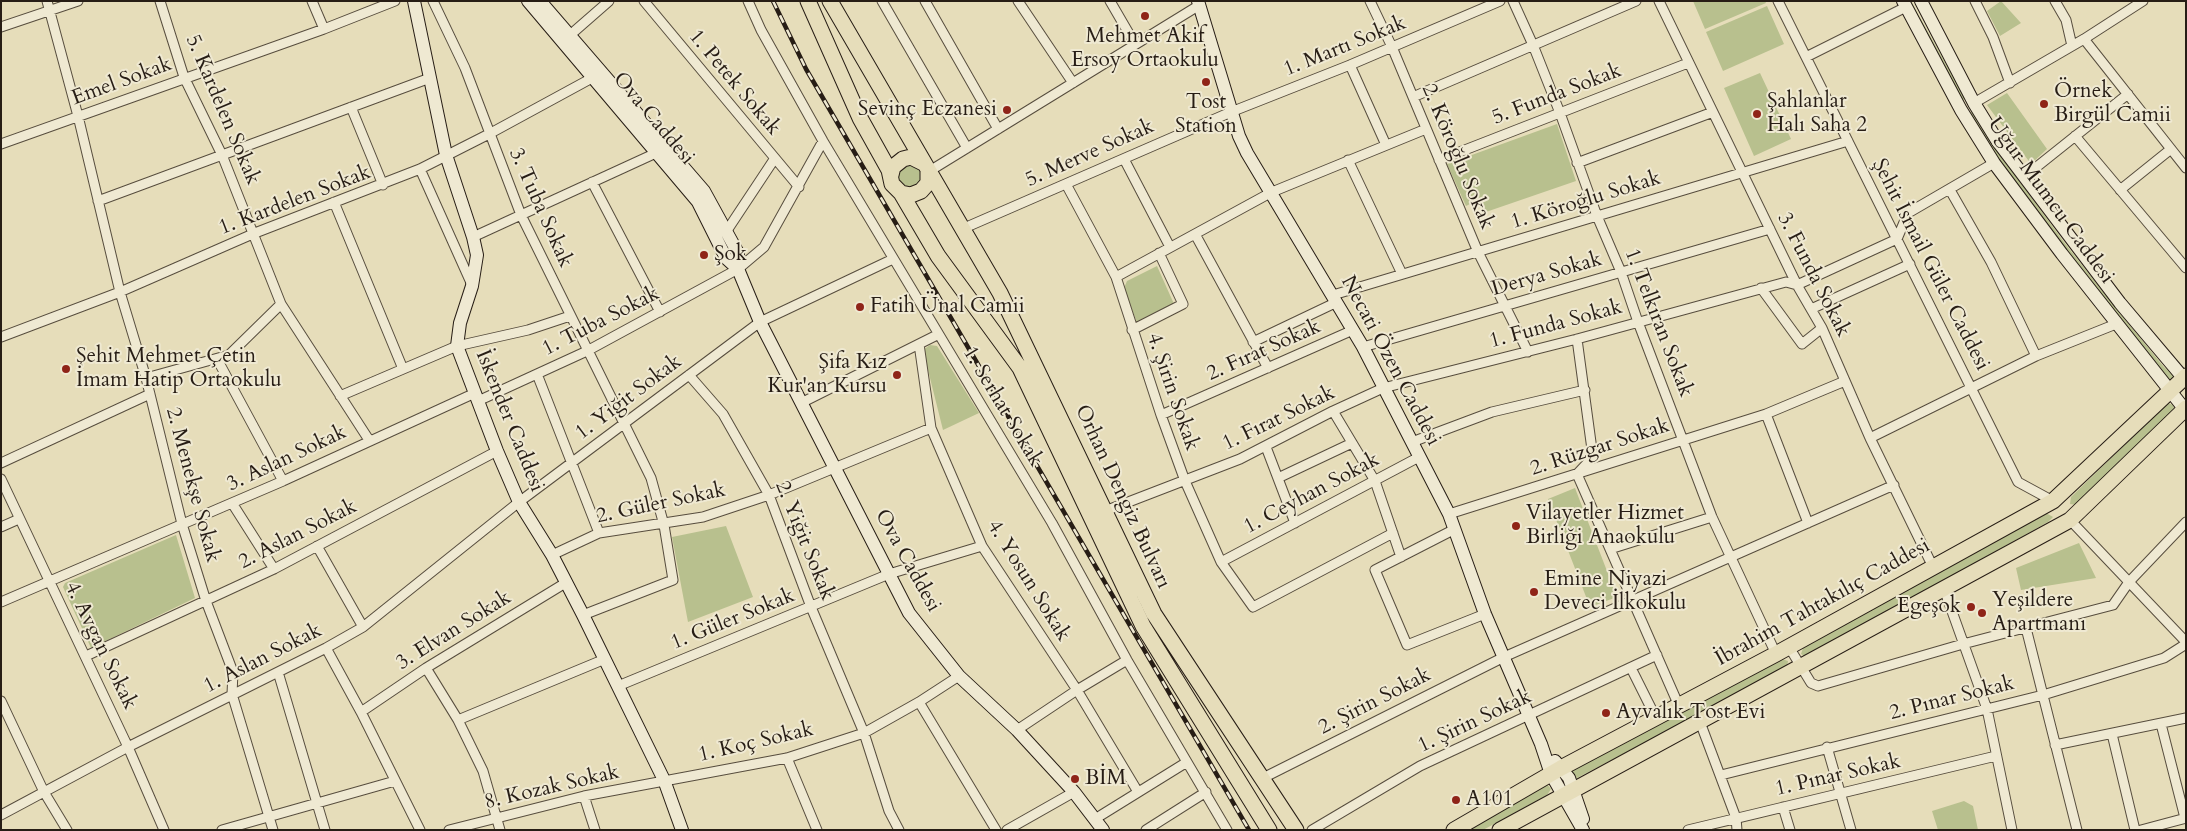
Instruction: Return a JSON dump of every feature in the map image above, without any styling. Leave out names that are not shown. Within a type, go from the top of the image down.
[{"type":"main road","name":"Orhan Dengiz Bulvarı","points":[[808,1],[860,118],[891,175],[892,184],[901,193],[938,256],[1020,368],[1143,626],[1270,830]]},
{"type":"main road","name":"Orhan Dengiz Bulvarı","points":[[830,1],[1004,302],[1154,614],[1296,830]]},
{"type":"main road","points":[[891,175],[896,164],[903,159],[911,157],[926,167],[928,183],[921,191],[911,195],[901,193]]},
{"type":"main road","name":"İbrahim Tahtakılıç Caddesi","points":[[1454,830],[1556,772],[1782,651],[2053,501],[2168,391],[2185,378]]},
{"type":"main road","name":"İbrahim Tahtakılıç Caddesi","points":[[1500,830],[1516,826],[1568,792],[2070,520],[2185,409]]},
{"type":"main road","points":[[2053,501],[2070,520]]},
{"type":"street","name":"2. Menekşe Sokak","points":[[47,1],[78,116],[120,292],[146,378],[182,524],[206,601],[234,672],[232,694],[273,830]]},
{"type":"street","points":[[1,27],[78,1]]},
{"type":"street","name":"5. Kardelen Sokak","points":[[160,1],[184,77],[222,155],[255,234],[281,304],[369,440]]},
{"type":"street","points":[[312,1],[324,29]]},
{"type":"street","name":"Emel Sokak","points":[[1,144],[184,77],[324,29],[395,1]]},
{"type":"street","name":"İskender Caddesi","points":[[414,1],[446,155],[473,237],[477,255],[472,286],[460,323],[457,346],[497,451],[519,502],[552,554],[605,659],[664,780],[682,830]]},
{"type":"street","name":"3. Tuba Sokak","points":[[433,1],[465,68],[521,215],[651,478],[664,525],[673,580],[583,615]]},
{"type":"street","name":"Ova Caddesi","points":[[528,1],[704,191],[738,253],[738,269],[760,322],[888,574],[910,613],[959,676],[1017,730],[1074,792],[1103,830]]},
{"type":"street","name":"Ova Caddesi","points":[[540,1],[569,36],[596,75],[656,153],[698,202],[726,258],[738,269]]},
{"type":"street","points":[[569,36],[609,1]]},
{"type":"street","name":"1. Petek Sokak","points":[[644,1],[798,187]]},
{"type":"street","name":"1. Serhat Sokak","points":[[748,1],[761,30],[823,142],[937,335],[1052,523],[1127,660],[1227,830]]},
{"type":"street","points":[[882,1],[967,148]]},
{"type":"street","points":[[925,1],[998,129]]},
{"type":"street","points":[[1018,1],[1073,83]]},
{"type":"street","points":[[1110,1],[1135,44]]},
{"type":"street","name":"2. Köroğlu Sokak","points":[[1370,1],[1392,46],[1478,252],[1528,352]]},
{"type":"street","name":"1. Martı Sokak","points":[[1231,112],[1350,65],[1500,1]]},
{"type":"street","name":"1. Telkıran Sokak","points":[[1513,1],[1560,113],[1577,163],[1621,272],[1712,517],[1730,557],[1782,651],[1801,666],[1811,683],[1818,686],[1963,644]]},
{"type":"street","points":[[1413,97],[1636,1]]},
{"type":"street","name":"3. Funda Sokak","points":[[1658,1],[1797,285],[1822,328],[1870,438],[1933,567]]},
{"type":"street","name":"Şehit İsmail Güler Caddesi","points":[[1778,1],[2018,482],[2053,501]]},
{"type":"street","name":"Uğur Mumcu Caddesi","points":[[1921,1],[1974,103],[1998,142],[2120,303],[2185,378]]},
{"type":"street","points":[[1975,1],[1993,37],[2010,84]]},
{"type":"street","points":[[2055,1],[2066,20],[2072,46]]},
{"type":"street","points":[[1961,110],[2010,84],[2144,1]]},
{"type":"street","points":[[926,167],[967,148],[1198,3]]},
{"type":"street","name":"Necati Özen Caddesi","points":[[1198,3],[1231,112],[1247,153],[1363,347],[1449,514],[1484,614],[1540,744],[1568,792],[1585,830]]},
{"type":"street","points":[[1806,57],[1904,4]]},
{"type":"street","name":"Uğur Mumcu Caddesi","points":[[1904,4],[1961,110],[1994,163],[2168,391],[2185,409]]},
{"type":"street","points":[[2084,39],[2186,168]]},
{"type":"street","name":"5. Funda Sokak","points":[[1439,160],[1688,63]]},
{"type":"street","points":[[1350,65],[1386,145]]},
{"type":"street","name":"1. Kardelen Sokak","points":[[1,337],[120,292],[255,234],[420,169],[489,134],[596,75]]},
{"type":"street","points":[[98,201],[430,78]]},
{"type":"street","points":[[2024,177],[2128,94]]},
{"type":"street","points":[[351,107],[383,185]]},
{"type":"street","name":"5. Merve Sokak","points":[[962,229],[1231,112]]},
{"type":"street","points":[[1577,163],[1713,112]]},
{"type":"street","points":[[1116,277],[1272,192],[1426,129]]},
{"type":"street","points":[[2075,136],[2186,268]]},
{"type":"street","name":"1. Köroğlu Sokak","points":[[1253,342],[1335,299],[1402,274],[1848,141]]},
{"type":"street","name":"1. Tuba Sokak","points":[[477,397],[537,374],[587,351],[738,269],[764,247],[823,142]]},
{"type":"street","points":[[2120,190],[2171,149]]},
{"type":"street","points":[[473,237],[656,153]]},
{"type":"street","points":[[726,232],[775,158]]},
{"type":"street","points":[[1124,158],[1170,247]]},
{"type":"street","points":[[1348,160],[1402,274]]},
{"type":"street","points":[[1897,239],[1908,213],[1994,163]]},
{"type":"street","points":[[420,169],[472,286]]},
{"type":"street","points":[[592,182],[660,312]]},
{"type":"street","name":"4. Şirin Sokak","points":[[1066,184],[1116,277],[1132,330],[1185,481],[1222,562],[1253,607],[1393,534]]},
{"type":"street","points":[[1950,190],[1991,262],[2036,356]]},
{"type":"street","points":[[334,202],[403,369]]},
{"type":"street","name":"Derya Sokak","points":[[1363,347],[1770,228]]},
{"type":"street","points":[[1195,234],[1268,368]]},
{"type":"street","name":"1. Funda Sokak","points":[[1384,388],[1528,352],[1761,288],[1786,282],[1797,285],[1897,239]]},
{"type":"street","points":[[1132,330],[1183,304],[1159,253]]},
{"type":"street","name":"1. Yiğit Sokak","points":[[519,502],[760,322],[893,259]]},
{"type":"street","points":[[1811,309],[1910,264]]},
{"type":"street","points":[[1761,288],[1802,344],[1822,328]]},
{"type":"street","points":[[146,378],[229,355],[281,304]]},
{"type":"street","points":[[340,396],[457,346],[528,330],[570,316]]},
{"type":"street","points":[[1870,438],[2036,356],[2116,324]]},
{"type":"street","name":"2. Fırat Sokak","points":[[1161,415],[1353,330]]},
{"type":"street","points":[[801,403],[937,335]]},
{"type":"street","points":[[1577,339],[1593,457],[1577,474],[1678,706]]},
{"type":"street","name":"4. Yosun Sokak","points":[[919,344],[932,428],[982,546],[1077,690],[1138,792]]},
{"type":"street","points":[[217,359],[283,481]]},
{"type":"street","points":[[537,374],[599,533]]},
{"type":"street","name":"2. Yiğit Sokak","points":[[689,375],[723,414],[769,495],[811,607],[864,733],[889,811],[899,830]]},
{"type":"street","name":"2. Rüzgar Sokak","points":[[1449,514],[1766,414],[1845,381]]},
{"type":"street","name":"1. Fırat Sokak","points":[[1105,511],[1185,481],[1266,446],[1384,388]]},
{"type":"street","points":[[1412,442],[1492,412],[1584,390]]},
{"type":"street","points":[[1,463],[150,394]]},
{"type":"street","name":"3. Aslan Sokak","points":[[1,602],[283,481],[369,440],[477,397]]},
{"type":"street","points":[[1334,411],[1375,480],[1401,557]]},
{"type":"street","points":[[1766,414],[1808,523]]},
{"type":"street","name":"2. Güler Sokak","points":[[552,554],[599,533],[664,525],[703,517],[769,495],[932,428]]},
{"type":"street","points":[[1278,478],[1352,443]]},
{"type":"street","points":[[1266,446],[1295,523]]},
{"type":"street","name":"2. Aslan Sokak","points":[[86,656],[274,569],[497,451]]},
{"type":"street","name":"1. Ceyhan Sokak","points":[[1222,562],[1419,457]]},
{"type":"street","name":"4. Avgan Sokak","points":[[1,479],[86,656],[164,830]]},
{"type":"street","name":"2. Şirin Sokak","points":[[1261,779],[1504,658],[1894,485]]},
{"type":"street","name":"1. Aslan Sokak","points":[[1,815],[128,747],[326,648],[363,627],[519,502]]},
{"type":"street","points":[[232,503],[274,569]]},
{"type":"street","points":[[1610,549],[1712,517]]},
{"type":"street","points":[[1,527],[19,519]]},
{"type":"street","points":[[2070,520],[2186,643]]},
{"type":"street","points":[[1963,644],[2113,605],[2129,582],[2186,522]]},
{"type":"street","points":[[1455,529],[1375,570],[1407,645],[1484,614]]},
{"type":"street","points":[[317,546],[363,627]]},
{"type":"street","name":"1. Güler Sokak","points":[[618,686],[888,574],[982,546]]},
{"type":"street","name":"3. Elvan Sokak","points":[[361,712],[426,668],[566,582]]},
{"type":"street","points":[[1944,589],[1987,709],[2012,830]]},
{"type":"street","points":[[2026,628],[2077,830]]},
{"type":"street","name":"2. Pınar Sokak","points":[[1721,775],[1827,747],[2043,695],[2164,658],[2186,643]]},
{"type":"street","points":[[326,648],[361,712],[420,830]]},
{"type":"street","name":"1. Şirin Sokak","points":[[1312,830],[1420,766],[1656,656]]},
{"type":"street","points":[[458,720],[605,659]]},
{"type":"street","points":[[1017,730],[1077,690],[1127,660]]},
{"type":"street","points":[[426,668],[458,720],[483,771],[500,830]]},
{"type":"street","points":[[1631,668],[1656,718]]},
{"type":"street","points":[[278,672],[325,830]]},
{"type":"street","name":"1. Koç Sokak","points":[[664,780],[787,758],[864,733],[919,702],[959,676]]},
{"type":"street","points":[[919,702],[996,830]]},
{"type":"street","points":[[2,705],[44,792],[67,830]]},
{"type":"street","points":[[2055,745],[2186,718]]},
{"type":"street","points":[[1700,722],[1736,818],[1737,830]]},
{"type":"street","points":[[2141,830],[2185,818],[2162,724]]},
{"type":"street","points":[[2112,734],[2136,830]]},
{"type":"street","points":[[1827,747],[1851,830]]},
{"type":"street","name":"1. Pınar Sokak","points":[[1688,830],[1996,756]]},
{"type":"street","points":[[787,758],[815,829]]},
{"type":"street","points":[[1095,819],[1187,762]]},
{"type":"street","name":"8. Kozak Sokak","points":[[449,830],[584,796],[664,780]]},
{"type":"street","points":[[222,830],[395,781]]},
{"type":"street","points":[[1007,830],[1074,792]]},
{"type":"street","points":[[1146,830],[1206,792]]},
{"type":"street","points":[[584,796],[596,830]]},
{"type":"street","points":[[1784,807],[1790,830]]},
{"type":"green space","points":[[1693,1],[1765,1],[1766,3],[1705,29]]},
{"type":"green space","points":[[1905,1],[1911,1],[1965,99],[1960,101]]},
{"type":"green space","points":[[2001,1],[2021,23],[2000,36],[1987,11]]},
{"type":"green space","name":"Şahlanlar Halı Saha 2","points":[[1767,6],[1784,44],[1723,71],[1706,32]]},
{"type":"green space","name":"Şahlanlar Halı Saha 2","points":[[1760,73],[1791,139],[1754,156],[1724,88]]},
{"type":"green space","points":[[2007,93],[2047,149],[2031,164],[1987,105]]},
{"type":"green space","points":[[1972,112],[1995,148],[2064,242],[2117,310],[2164,367],[2175,377],[2168,382],[2018,188],[1968,115]]},
{"type":"green space","points":[[1557,124],[1576,181],[1483,213],[1478,200],[1466,206],[1447,164]]},
{"type":"green space","points":[[904,163],[921,167],[921,184],[910,189],[898,183],[898,170]]},
{"type":"green space","points":[[1157,266],[1174,304],[1137,323],[1124,288],[1127,281]]},
{"type":"green space","points":[[930,345],[937,346],[979,413],[943,430],[923,350]]},
{"type":"green space","points":[[2168,403],[2173,405],[2175,410],[2077,505],[2070,504],[2071,497]]},
{"type":"green space","points":[[1575,488],[1617,597],[1590,607],[1548,499]]},
{"type":"green space","points":[[2046,513],[2053,517],[2048,522],[1806,657],[1801,654],[1803,648]]},
{"type":"green space","points":[[726,526],[753,597],[688,622],[672,537]]},
{"type":"green space","points":[[176,535],[195,598],[91,648],[63,587],[65,583]]},
{"type":"green space","points":[[2079,543],[2096,578],[2021,590],[2016,568]]},
{"type":"green space","points":[[1782,659],[1788,661],[1787,668],[1575,779],[1570,774],[1572,769]]},
{"type":"green space","points":[[1547,784],[1551,789],[1547,795],[1483,830],[1465,830]]},
{"type":"green space","points":[[1964,801],[1973,806],[1978,830],[1938,830],[1932,811]]},
{"type":"railway","points":[[773,1],[806,69],[1249,830]]},
{"type":"place","name":"Mehmet Akif Ersoy Ortaokulu","points":[[1145,16]]},
{"type":"place","name":"Tost Station","points":[[1206,82]]},
{"type":"place","name":"Örnek Birgül Camii","points":[[2044,104]]},
{"type":"place","name":"Sevinç Eczanesi","points":[[1007,110]]},
{"type":"place","name":"Şahlanlar Halı Saha 2","points":[[1757,114]]},
{"type":"place","name":"Şok","points":[[704,255]]},
{"type":"place","name":"Fatih Ünal Camii","points":[[860,307]]},
{"type":"place","name":"Şehit Mehmet Çetin İmam Hatip Ortaokulu","points":[[66,369]]},
{"type":"place","name":"Şifa Kız Kur'an Kursu","points":[[897,375]]},
{"type":"place","name":"Vilayetler Hizmet Birliği Anaokulu","points":[[1516,526]]},
{"type":"place","name":"Emine Niyazi Deveci İlkokulu","points":[[1534,592]]},
{"type":"place","name":"Egeşok","points":[[1971,607]]},
{"type":"place","name":"Yeşildere Apartmanı","points":[[1982,613]]},
{"type":"place","name":"Ayvalık Tost Evi","points":[[1606,713]]},
{"type":"place","name":"BİM","points":[[1075,779]]},
{"type":"place","name":"A101","points":[[1456,800]]}]
